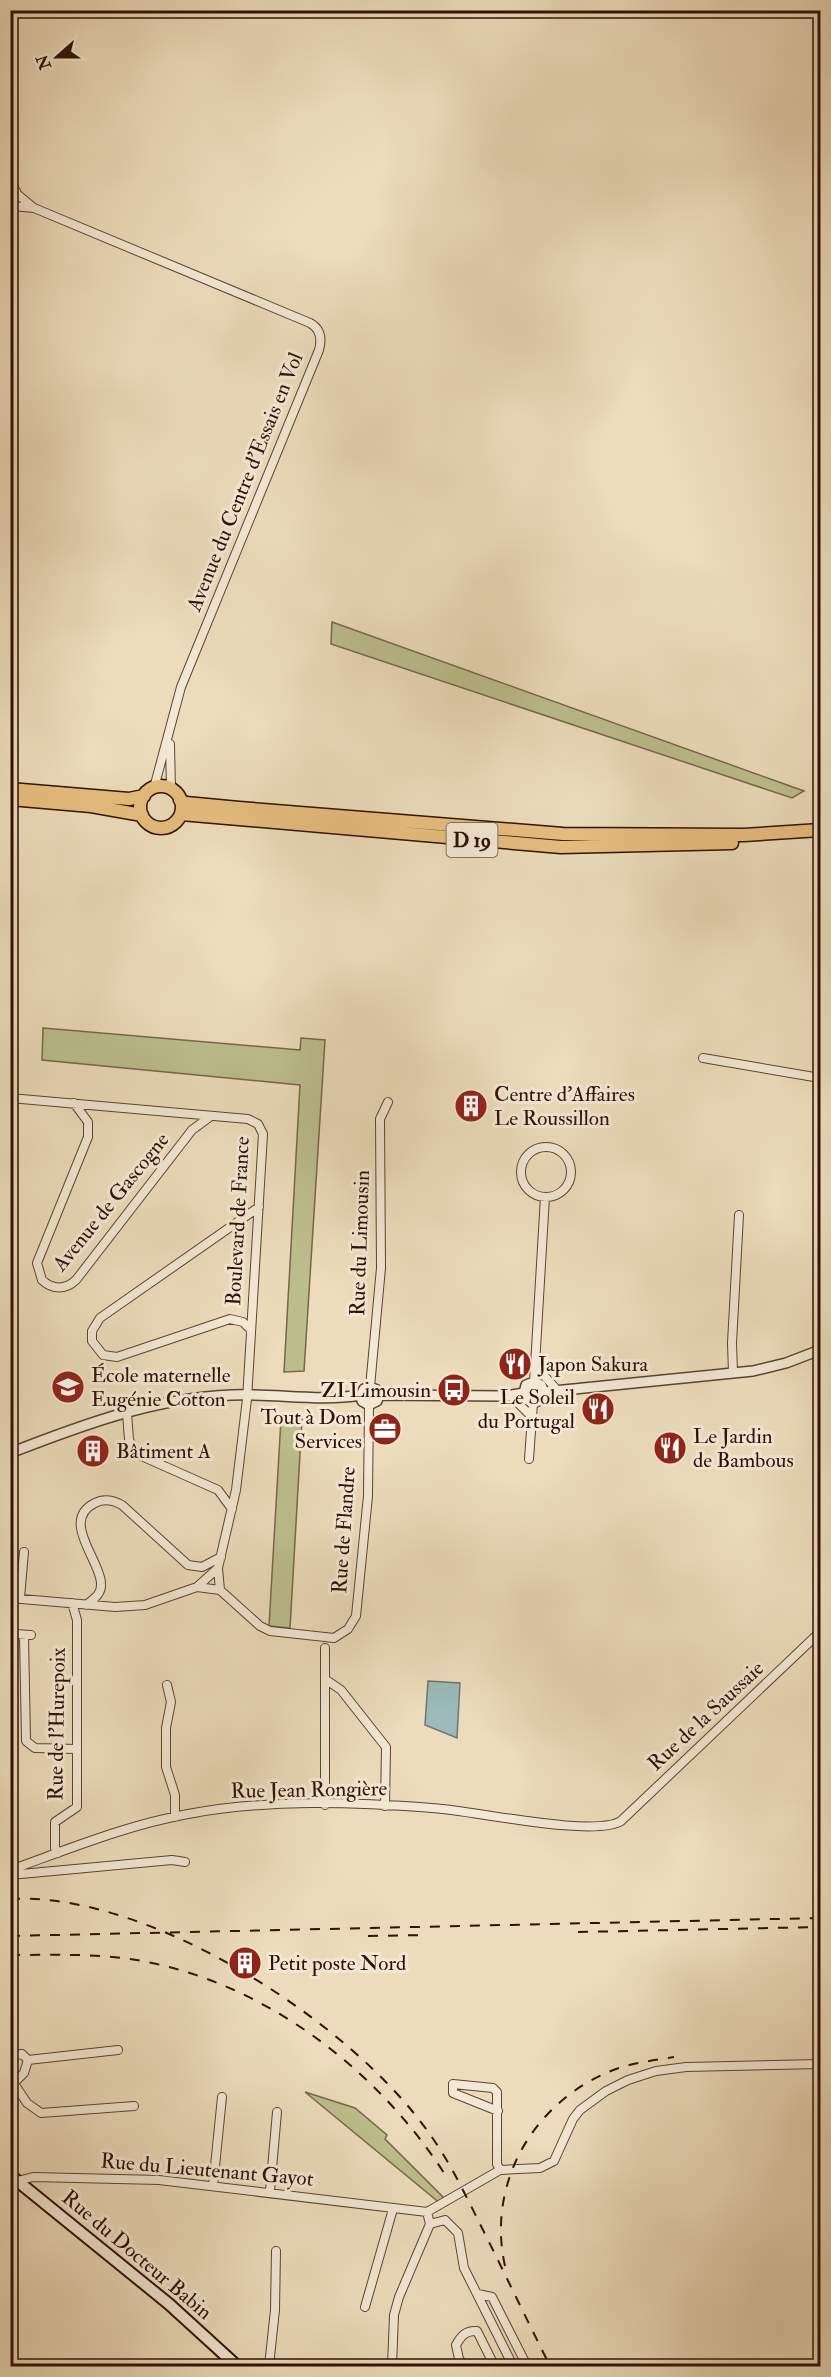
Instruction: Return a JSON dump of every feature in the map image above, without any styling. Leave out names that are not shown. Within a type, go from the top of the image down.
[{"type":"main road","points":[[10,799],[91,806],[142,816],[150,825],[162,828],[174,824],[181,814],[180,800],[171,789],[154,788],[144,796],[141,802],[142,816]]},
{"type":"main road","points":[[10,789],[129,799],[144,796]]},
{"type":"main road","name":"D 19","points":[[180,800],[186,803],[239,808],[563,834],[744,835],[820,830]]},
{"type":"main road","name":"D 19","points":[[181,814],[561,847],[820,837]]},
{"type":"main road","name":"Rue du Docteur Babin","points":[[14,2178],[169,2304],[237,2367]]},
{"type":"street","name":"Avenue du Centre d'Essais en Vol","points":[[10,186],[34,208],[310,322],[317,329],[321,338],[319,350],[181,687],[170,736]]},
{"type":"street","name":"Avenue du Centre d'Essais en Vol","points":[[12,207],[17,201],[17,194]]},
{"type":"street","name":"Avenue du Centre d'Essais en Vol","points":[[12,207],[34,208]]},
{"type":"street","points":[[154,788],[170,736]]},
{"type":"street","points":[[170,736],[171,789]]},
{"type":"street","points":[[703,1058],[820,1078]]},
{"type":"street","name":"Boulevard de France","points":[[10,1098],[252,1120],[261,1128],[263,1138],[248,1395],[232,1509],[218,1568],[219,1586]]},
{"type":"street","name":"Rue du Limousin","points":[[370,1387],[381,1268],[380,1119],[388,1102]]},
{"type":"street","name":"Avenue de Gascogne","points":[[74,1103],[88,1122],[88,1137],[38,1263],[42,1280],[57,1288],[69,1286],[76,1280],[192,1130],[213,1116]]},
{"type":"street","points":[[546,1147],[554,1149],[566,1158],[570,1175],[562,1191],[545,1197],[534,1194],[526,1188],[521,1170],[524,1159],[531,1152],[546,1147]]},
{"type":"street","points":[[534,1382],[545,1197]]},
{"type":"street","points":[[251,1330],[239,1319],[230,1319],[117,1357],[103,1354],[92,1341],[92,1331],[100,1318],[259,1207]]},
{"type":"street","points":[[733,1373],[732,1343],[739,1215]]},
{"type":"street","points":[[544,1392],[769,1368],[820,1350]]},
{"type":"street","points":[[535,1370],[540,1371],[557,1390]]},
{"type":"street","points":[[534,1382],[541,1385],[544,1392],[541,1400],[532,1402],[526,1399],[524,1392],[526,1385],[534,1382]]},
{"type":"street","points":[[360,1395],[364,1389],[370,1387],[377,1390],[379,1395]]},
{"type":"street","points":[[379,1395],[510,1395],[524,1392]]},
{"type":"street","points":[[10,1453],[80,1426],[192,1398],[248,1395],[360,1395]]},
{"type":"street","points":[[360,1395],[362,1401],[369,1405],[375,1403],[379,1395]]},
{"type":"street","points":[[510,1395],[532,1417]]},
{"type":"street","points":[[529,1459],[532,1402]]},
{"type":"street","name":"Rue de Flandre","points":[[219,1586],[263,1628],[334,1638],[340,1636],[351,1625],[356,1616],[368,1496],[369,1405]]},
{"type":"street","points":[[127,1413],[129,1440],[137,1454],[218,1491],[232,1509]]},
{"type":"street","points":[[90,1605],[99,1594],[101,1585],[82,1537],[81,1523],[85,1511],[99,1501],[107,1500],[122,1505],[188,1565],[205,1566],[221,1557]]},
{"type":"street","points":[[20,1598],[24,1552]]},
{"type":"street","points":[[197,1587],[218,1568]]},
{"type":"street","points":[[10,1598],[132,1606],[157,1602],[197,1587],[219,1586]]},
{"type":"street","name":"Rue de l'Hurepoix","points":[[58,1853],[55,1848],[55,1822],[77,1808],[76,1620],[72,1603]]},
{"type":"street","name":"Rue de l'Hurepoix","points":[[76,1620],[90,1605]]},
{"type":"street","name":"Rue de la Saussaie","points":[[616,1824],[820,1632]]},
{"type":"street","points":[[23,1635],[26,1741],[35,1748],[76,1749]]},
{"type":"street","points":[[325,1648],[325,1805]]},
{"type":"street","points":[[325,1679],[341,1690],[386,1747],[385,1806]]},
{"type":"street","points":[[167,1685],[171,1702],[166,1728],[165,1758],[175,1795],[175,1817]]},
{"type":"street","name":"Rue Jean Rongière","points":[[10,1870],[133,1827],[175,1817],[249,1807],[325,1805],[433,1808],[576,1826],[616,1824]]},
{"type":"street","points":[[10,1875],[172,1860],[185,1862]]},
{"type":"street","points":[[28,2060],[118,2050]]},
{"type":"street","points":[[10,2056],[22,2054],[28,2060]]},
{"type":"street","points":[[28,2060],[24,2073],[13,2085],[27,2103],[41,2113],[134,2106]]},
{"type":"street","points":[[498,2111],[453,2093],[453,2084],[493,2088],[497,2092],[498,2111],[497,2164],[500,2170],[540,2168],[554,2161],[573,2119],[580,2110],[606,2091],[628,2080],[656,2071],[686,2067],[820,2064]]},
{"type":"street","points":[[213,2186],[222,2097]]},
{"type":"street","points":[[270,2191],[277,2112]]},
{"type":"street","name":"Rue du Lieutenant Gayot","points":[[14,2178],[159,2180],[270,2191],[427,2212],[445,2204],[500,2170]]},
{"type":"street","points":[[365,2307],[393,2209]]},
{"type":"street","points":[[392,2367],[394,2315],[399,2297],[430,2224],[427,2212]]},
{"type":"street","points":[[430,2224],[445,2220],[455,2228],[461,2238],[462,2262],[513,2367]]},
{"type":"street","points":[[269,2367],[275,2310],[276,2251]]},
{"type":"street","points":[[478,2294],[492,2297],[527,2367]]},
{"type":"street","points":[[464,2367],[456,2352],[456,2345],[467,2331],[477,2331],[492,2361],[488,2367]]},
{"type":"street","points":[[484,2344],[510,2332]]},
{"type":"green space","points":[[332,622],[804,791],[792,798],[331,644]]},
{"type":"green space","points":[[43,1028],[300,1050],[301,1038],[325,1040],[304,1371],[284,1372],[300,1085],[42,1060]]},
{"type":"green space","points":[[281,1419],[302,1419],[290,1628],[269,1626]]},
{"type":"green space","points":[[305,2092],[355,2108],[387,2135],[385,2139],[446,2200],[441,2204]]},
{"type":"water","points":[[428,1681],[460,1683],[457,1738],[425,1725]]},
{"type":"railway","points":[[10,1899],[65,1902],[123,1917],[183,1940],[242,1971],[299,2008],[350,2048],[394,2091],[429,2133],[444,2156],[550,2366]]},
{"type":"railway","points":[[10,1936],[820,1918]]},
{"type":"railway","points":[[578,1932],[820,1927]]},
{"type":"railway","points":[[368,1936],[428,1935]]},
{"type":"railway","points":[[10,1955],[77,1955],[142,1961],[188,1973],[233,1990],[275,2011],[316,2038],[388,2101],[419,2138],[446,2176]]},
{"type":"railway","points":[[505,2266],[501,2235],[503,2204],[510,2175],[523,2147],[540,2122],[562,2101],[587,2083],[616,2069],[674,2057]]},
{"type":"place","name":"Centre d’Affaires Le Roussillon","points":[[471,1106]]},
{"type":"place","name":"Japon Sakura","points":[[515,1364]]},
{"type":"place","name":"École maternelle Eugénie Cotton","points":[[68,1387]]},
{"type":"place","name":"ZI Limousin","points":[[454,1390]]},
{"type":"place","name":"Le Soleil du Portugal","points":[[598,1409]]},
{"type":"place","name":"Tout à Dom Services","points":[[385,1429]]},
{"type":"place","name":"Le Jardin de Bambous","points":[[670,1448]]},
{"type":"place","name":"Bâtiment A","points":[[93,1451]]},
{"type":"place","name":"Petit poste Nord","points":[[245,1963]]}]
